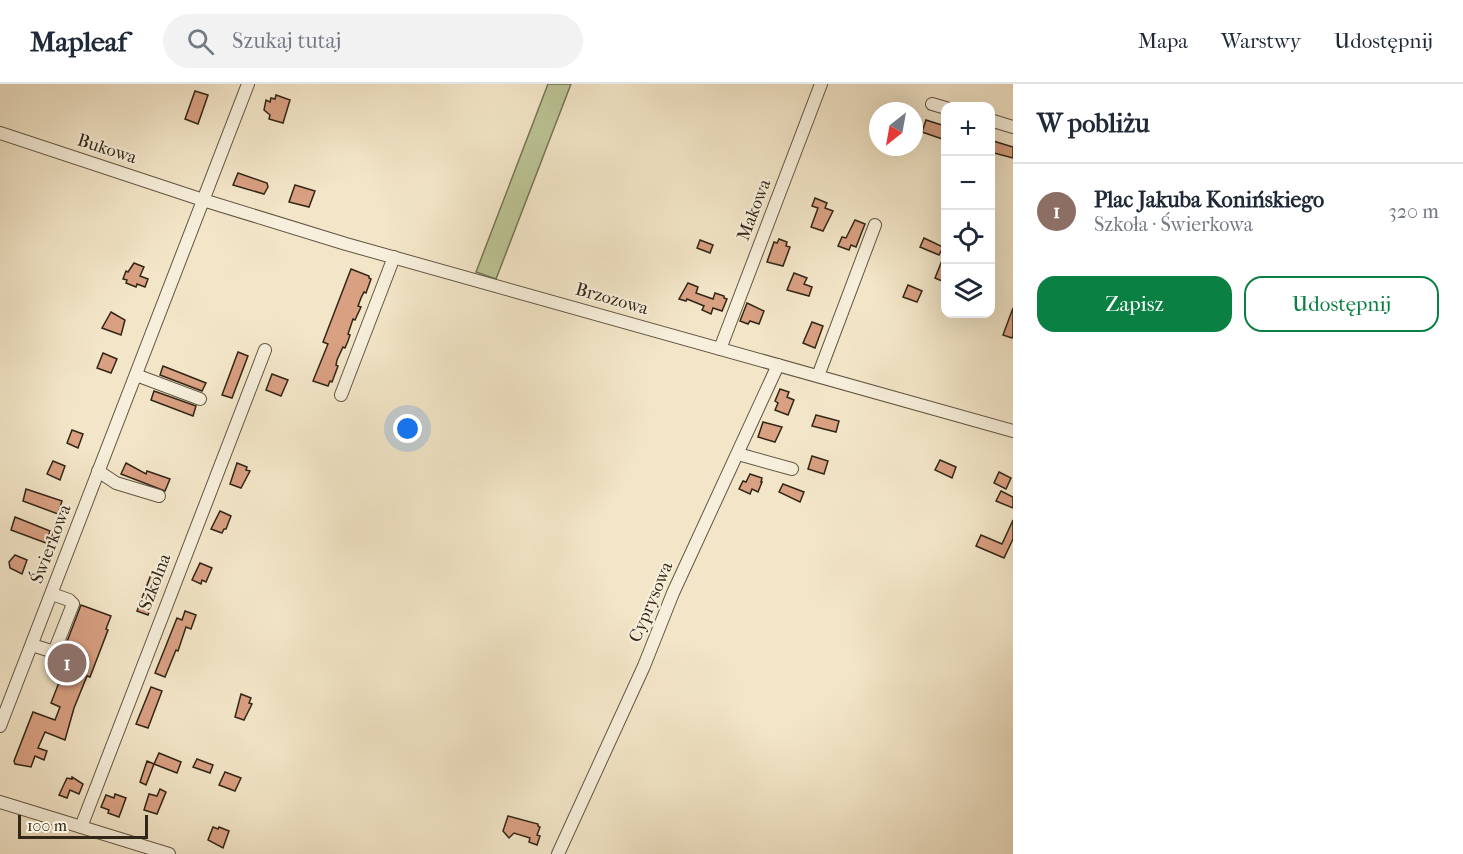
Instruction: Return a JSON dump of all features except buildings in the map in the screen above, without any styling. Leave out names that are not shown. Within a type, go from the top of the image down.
[{"type":"street","name":"Świerkowa","points":[[0,726],[248,84]]},
{"type":"street","name":"Makowa","points":[[720,348],[821,84]]},
{"type":"street","points":[[932,104],[941,107]]},
{"type":"street","points":[[995,122],[1013,127]]},
{"type":"street","name":"Bukowa","points":[[0,133],[202,200]]},
{"type":"street","name":"Brzozowa","points":[[202,200],[394,257],[1013,431]]},
{"type":"street","points":[[818,376],[875,225]]},
{"type":"street","points":[[341,395],[394,257]]},
{"type":"street","name":"Szkolna","points":[[81,827],[265,350]]},
{"type":"street","name":"Cyprysowa","points":[[558,854],[644,666],[673,593],[778,365]]},
{"type":"street","points":[[136,375],[200,399]]},
{"type":"street","points":[[738,454],[792,469]]},
{"type":"street","points":[[98,471],[116,483],[159,496]]},
{"type":"street","points":[[32,645],[54,652],[73,604],[69,600],[52,594]]},
{"type":"street","points":[[0,802],[169,854]]},
{"type":"green space","points":[[548,84],[571,84],[496,279],[476,272]]},
{"type":"place","name":"Plac Jakuba Konińskiego","points":[[67,663]]}]
